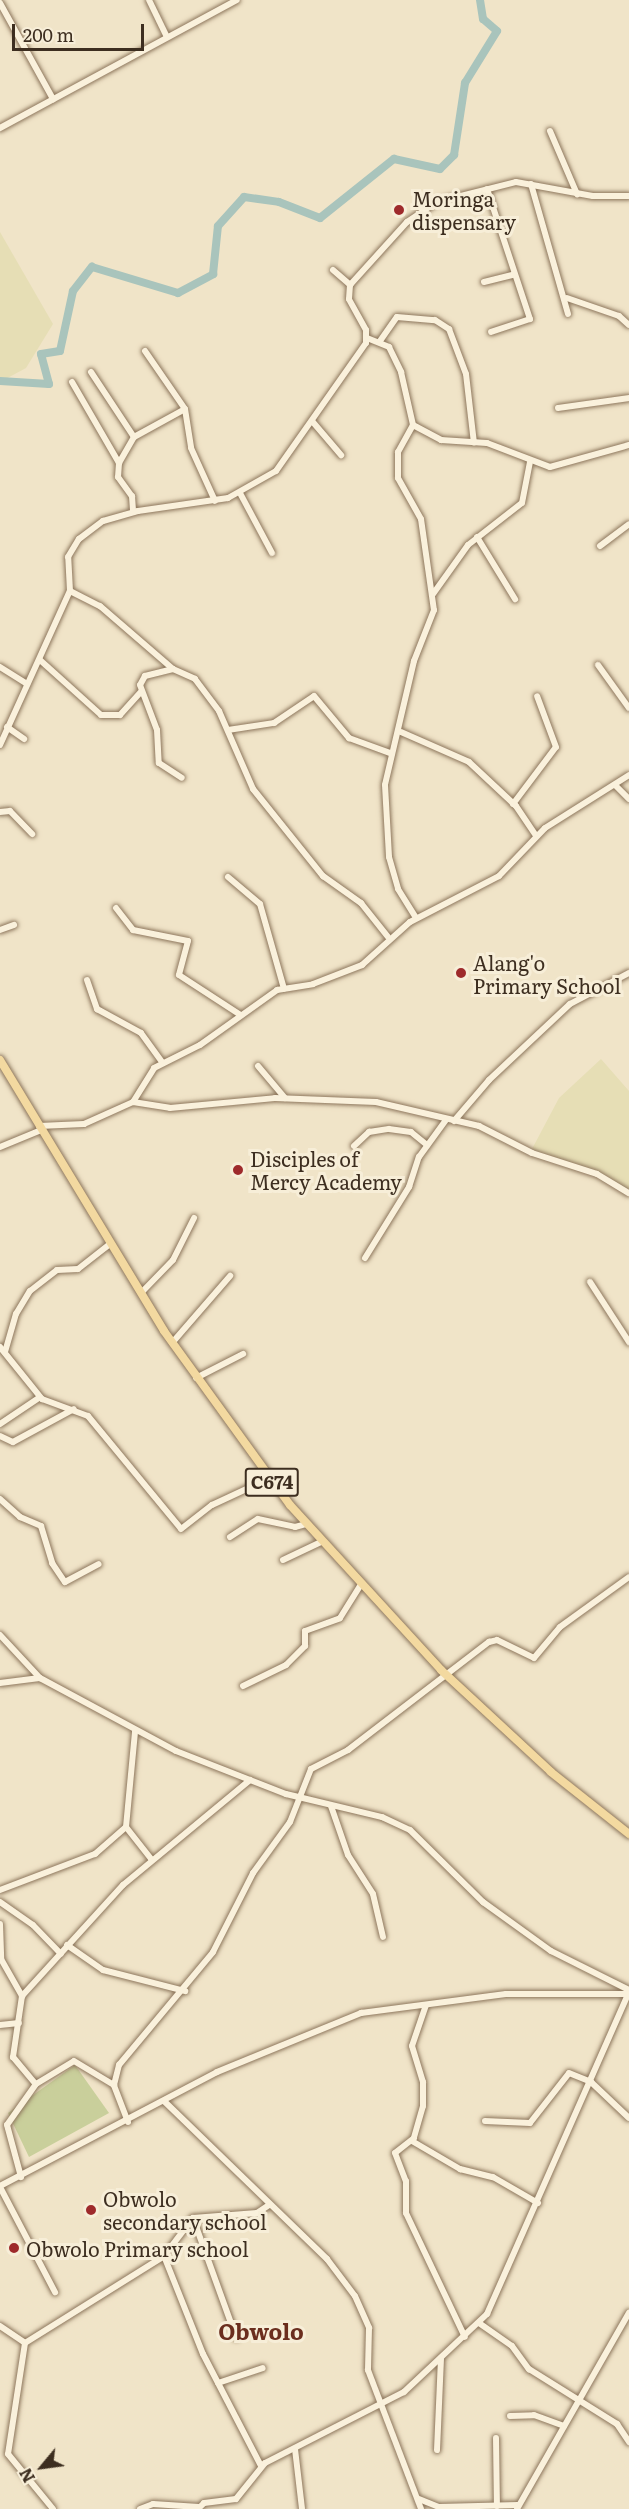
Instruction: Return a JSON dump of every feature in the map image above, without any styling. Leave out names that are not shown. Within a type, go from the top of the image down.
[{"type":"main road","name":"C674","points":[[0,1060],[172,1343],[306,1524],[447,1676],[551,1772],[629,1834]]},
{"type":"street","points":[[149,0],[168,37]]},
{"type":"street","points":[[0,128],[237,0]]},
{"type":"street","points":[[0,3],[53,99]]},
{"type":"street","points":[[550,131],[577,194]]},
{"type":"street","points":[[531,183],[567,298],[568,314]]},
{"type":"street","points":[[367,338],[349,299],[350,285],[418,213],[487,189],[531,183],[577,194],[629,196]]},
{"type":"street","points":[[487,189],[530,322],[491,332]]},
{"type":"street","points":[[333,270],[350,285]]},
{"type":"street","points":[[484,282],[513,275]]},
{"type":"street","points":[[567,298],[619,316],[629,325]]},
{"type":"street","points":[[380,341],[397,317],[435,320],[449,329],[466,374],[474,443]]},
{"type":"street","points":[[367,338],[380,341],[399,363],[413,425],[398,452],[398,478],[420,519],[433,594],[433,619],[414,661],[401,732],[390,753],[388,851],[398,889],[416,918]]},
{"type":"street","points":[[0,745],[70,591],[68,557],[79,539],[103,521],[133,512],[215,501],[240,493],[276,471],[367,338]]},
{"type":"street","points":[[145,351],[185,409],[191,448],[215,501]]},
{"type":"street","points":[[91,372],[134,436]]},
{"type":"street","points":[[72,382],[119,463]]},
{"type":"street","points":[[558,408],[629,399]]},
{"type":"street","points":[[133,512],[132,496],[118,477],[119,463],[134,436],[185,409]]},
{"type":"street","points":[[312,421],[341,455]]},
{"type":"street","points":[[413,425],[441,440],[492,444],[530,462],[557,467],[629,445]]},
{"type":"street","points":[[433,594],[477,537],[523,501],[530,462]]},
{"type":"street","points":[[240,493],[272,553]]},
{"type":"street","points":[[600,546],[629,524]]},
{"type":"street","points":[[477,537],[515,599]]},
{"type":"street","points":[[70,591],[107,611],[173,669],[195,679],[228,730],[253,789],[323,876],[361,903],[388,938]]},
{"type":"street","points":[[40,660],[101,715],[120,715],[141,692],[145,676],[173,669]]},
{"type":"street","points":[[598,665],[629,708]]},
{"type":"street","points":[[0,667],[27,684]]},
{"type":"street","points":[[141,692],[157,730],[159,763],[182,778]]},
{"type":"street","points":[[228,730],[274,723],[314,696],[349,738],[390,753]]},
{"type":"street","points":[[513,804],[556,747],[537,696]]},
{"type":"street","points":[[7,727],[24,739]]},
{"type":"street","points":[[401,732],[469,762],[513,804],[536,836]]},
{"type":"street","points":[[133,1102],[141,1083],[163,1064],[200,1046],[239,1014],[284,989],[362,965],[388,938],[416,918],[499,876],[536,836],[629,775]]},
{"type":"street","points":[[615,785],[629,799]]},
{"type":"street","points":[[0,812],[10,811],[32,834]]},
{"type":"street","points":[[228,877],[260,904],[284,989]]},
{"type":"street","points":[[116,908],[133,930],[188,941],[179,975],[239,1014]]},
{"type":"street","points":[[0,930],[14,925]]},
{"type":"street","points":[[454,1121],[489,1080],[570,1004],[629,973]]},
{"type":"street","points":[[87,980],[97,1009],[141,1033],[163,1064]]},
{"type":"street","points":[[258,1066],[285,1098]]},
{"type":"street","points":[[0,1147],[40,1128],[84,1124],[133,1102],[170,1108],[285,1098],[376,1102],[454,1121],[597,1174],[629,1193]]},
{"type":"street","points":[[365,1258],[409,1187],[427,1145],[446,1120]]},
{"type":"street","points":[[354,1146],[369,1132],[389,1129],[411,1132],[427,1145]]},
{"type":"street","points":[[141,1293],[174,1260],[194,1218]]},
{"type":"street","points":[[111,1243],[78,1269],[53,1271],[30,1291],[16,1314],[3,1349],[40,1397],[88,1416],[181,1529],[212,1505],[270,1478]]},
{"type":"street","points":[[172,1343],[230,1276]]},
{"type":"street","points":[[590,1282],[629,1342]]},
{"type":"street","points":[[196,1378],[243,1354]]},
{"type":"street","points":[[0,1424],[40,1397]]},
{"type":"street","points":[[0,1436],[13,1442],[74,1409]]},
{"type":"street","points":[[0,1498],[20,1517],[41,1526],[51,1563],[65,1582],[99,1564]]},
{"type":"street","points":[[230,1537],[258,1519],[295,1527],[306,1524]]},
{"type":"street","points":[[283,1560],[321,1542]]},
{"type":"street","points":[[128,2122],[114,2085],[119,2065],[140,2037],[185,1991],[301,1799],[314,1767],[348,1750],[497,1640],[534,1658],[560,1627],[629,1577]]},
{"type":"street","points":[[243,1686],[286,1665],[305,1646],[305,1631],[340,1618],[361,1585]]},
{"type":"street","points":[[0,1635],[40,1678],[135,1731],[301,1799],[410,1830],[483,1902],[551,1951],[629,1993]]},
{"type":"street","points":[[0,1683],[40,1678]]},
{"type":"street","points":[[0,1890],[95,1854],[126,1827],[135,1731]]},
{"type":"street","points":[[22,1996],[67,1945],[152,1860],[250,1780]]},
{"type":"street","points":[[331,1806],[345,1849],[373,1894],[383,1937]]},
{"type":"street","points":[[126,1827],[152,1860]]},
{"type":"street","points":[[0,1902],[33,1925],[60,1954]]},
{"type":"street","points":[[0,1924],[1,1959],[22,1996],[14,2057],[36,2084]]},
{"type":"street","points":[[67,1945],[103,1970],[185,1991]]},
{"type":"street","points":[[55,2292],[0,2187],[128,2122],[164,2101],[338,2020],[506,1994],[629,1993]]},
{"type":"street","points":[[140,2509],[153,2504],[198,2508],[236,2499],[261,2466],[385,2404],[465,2337],[493,2305],[629,1993]]},
{"type":"street","points":[[426,2005],[412,2046],[424,2095],[412,2141],[395,2153],[406,2181],[404,2205],[465,2337]]},
{"type":"street","points":[[0,2025],[19,2024]]},
{"type":"street","points":[[21,2177],[7,2125],[36,2084],[74,2061],[114,2085]]},
{"type":"street","points":[[485,2121],[530,2123],[564,2074],[591,2082],[629,2118]]},
{"type":"street","points":[[164,2101],[327,2259],[355,2296],[369,2328],[368,2370],[385,2404],[421,2509]]},
{"type":"street","points":[[412,2141],[460,2169],[493,2177],[538,2203]]},
{"type":"street","points":[[54,2509],[8,2454],[26,2343],[164,2256],[194,2218],[257,2213],[269,2205]]},
{"type":"street","points":[[194,2218],[236,2337]]},
{"type":"street","points":[[164,2256],[218,2383],[261,2466]]},
{"type":"street","points":[[419,2499],[439,2507],[517,2507],[577,2399],[629,2313]]},
{"type":"street","points":[[478,2323],[512,2346],[529,2369],[617,2424],[629,2442]]},
{"type":"street","points":[[0,2326],[26,2343]]},
{"type":"street","points":[[437,2450],[441,2358]]},
{"type":"street","points":[[218,2383],[263,2368]]},
{"type":"street","points":[[510,2416],[534,2415],[564,2426]]},
{"type":"street","points":[[496,2438],[497,2506]]},
{"type":"street","points":[[295,2449],[302,2509]]},
{"type":"shaded area","points":[[0,232],[53,324],[26,368],[0,382]]},
{"type":"shaded area","points":[[601,1059],[629,1091],[629,1190],[597,1172],[532,1149],[559,1098]]},
{"type":"green space","points":[[75,2065],[109,2113],[29,2157],[8,2113]]},
{"type":"waterway","points":[[0,381],[49,384],[41,354],[60,351],[73,291],[92,267],[178,293],[213,274],[218,226],[244,197],[279,202],[320,218],[394,159],[440,169],[454,155],[465,83],[497,31],[483,19],[480,0]]},
{"type":"place","name":"Moringa dispensary","points":[[399,210]]},
{"type":"place","name":"Alang'o Primary School","points":[[461,973]]},
{"type":"place","name":"Disciples of Mercy Academy","points":[[238,1170]]},
{"type":"place","name":"Obwolo secondary school","points":[[91,2210]]},
{"type":"place","name":"Obwolo Primary school","points":[[14,2248]]},
{"type":"district","name":"Obwolo","points":[[261,2331]]}]
